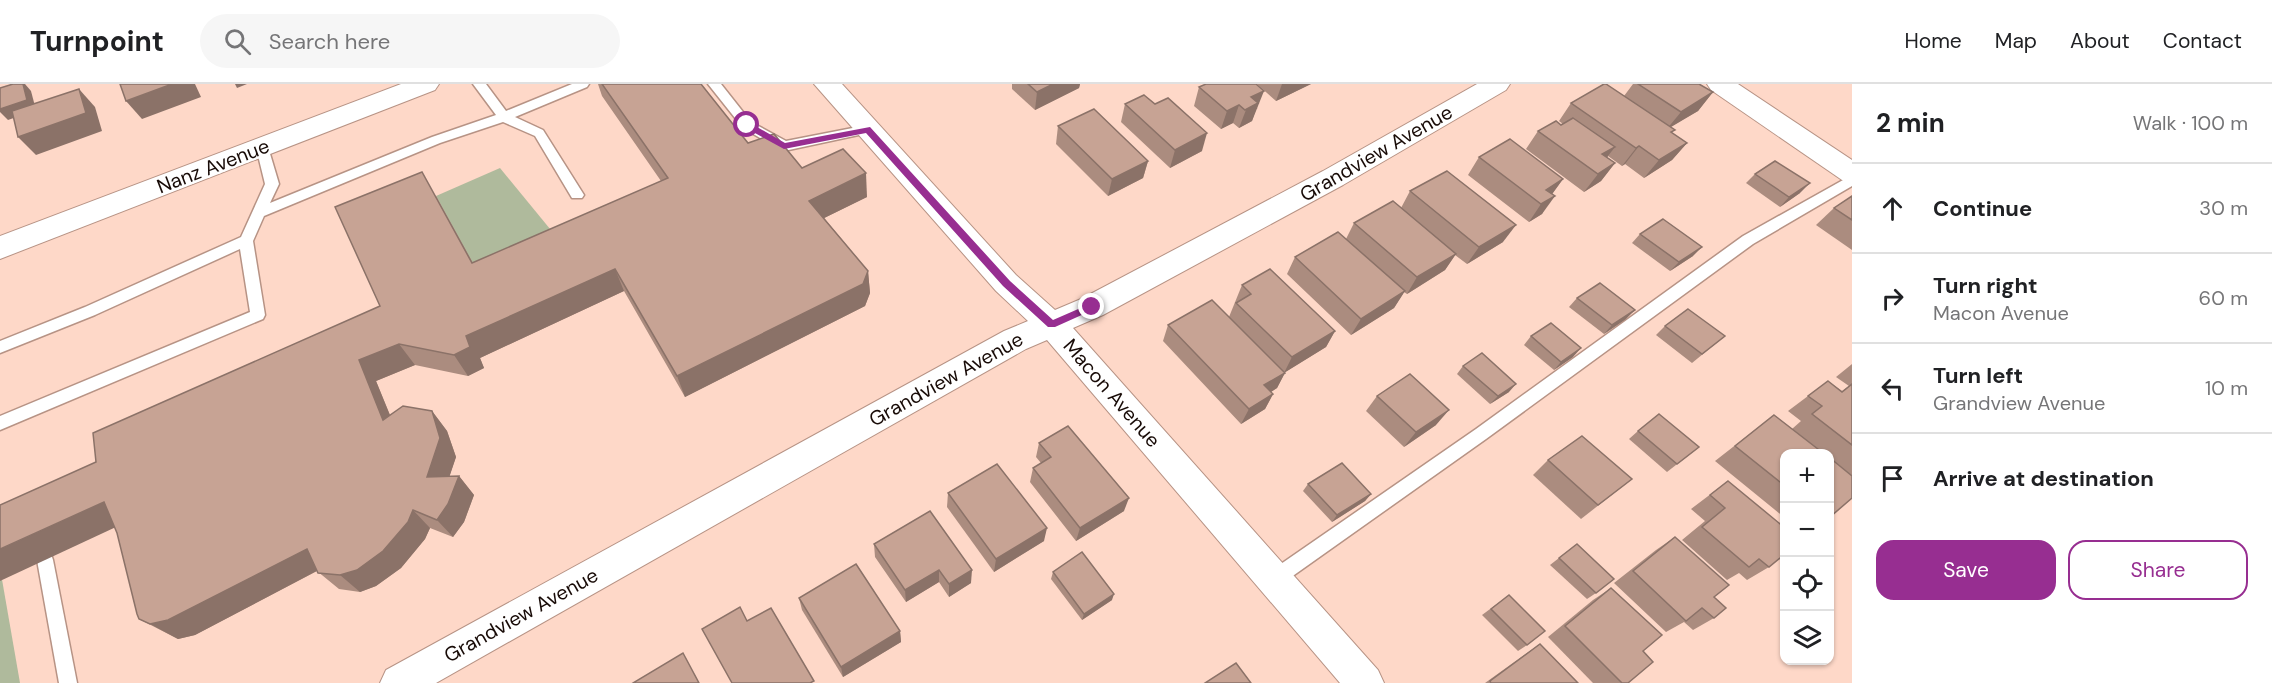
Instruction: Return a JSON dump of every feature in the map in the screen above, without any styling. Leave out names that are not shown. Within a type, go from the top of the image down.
[{"type":"street","name":"Nanz Avenue","points":[[0,248],[426,84]]},
{"type":"street","name":"Macon Avenue","points":[[826,84],[1006,283],[1052,325],[1365,683]]},
{"type":"street","name":"Grandview Avenue","points":[[399,683],[1015,340],[1092,307],[1323,184],[1497,84]]},
{"type":"street","points":[[1720,84],[1852,173]]},
{"type":"lane","points":[[479,84],[504,117],[539,133],[577,195]]},
{"type":"lane","points":[[258,213],[436,140],[504,117],[583,84]]},
{"type":"lane","points":[[714,84],[747,125],[784,146],[868,129]]},
{"type":"lane","points":[[0,423],[258,315],[246,242],[272,184],[262,147]]},
{"type":"lane","points":[[1274,579],[1490,427],[1748,240],[1852,180]]},
{"type":"lane","points":[[0,347],[246,242]]},
{"type":"lane","points":[[45,560],[68,683]]},
{"type":"green space","points":[[500,168],[564,246],[485,286],[436,196]]},
{"type":"green space","points":[[0,568],[20,683],[0,683]]},
{"type":"building","points":[[23,84],[27,100],[0,109],[0,88]]},
{"type":"building","points":[[120,84],[172,84],[126,101]]},
{"type":"building","points":[[602,84],[701,84],[748,143],[774,134],[802,168],[843,149],[866,173],[809,201],[868,271],[863,284],[677,376],[615,269],[466,336],[470,347],[454,355],[399,344],[359,360],[383,420],[403,406],[432,411],[440,438],[427,477],[459,476],[448,504],[437,520],[413,510],[408,522],[383,551],[357,570],[340,575],[318,573],[307,549],[168,620],[150,624],[139,619],[137,614],[117,533],[104,502],[0,549],[0,505],[96,462],[93,433],[380,306],[335,207],[422,172],[472,263],[668,178]]},
{"type":"building","points":[[1028,84],[1053,84],[1037,92]]},
{"type":"building","points":[[1206,84],[1256,84],[1264,91],[1251,97],[1258,103],[1245,110],[1239,105],[1227,111],[1199,87]]},
{"type":"building","points":[[1604,84],[1675,130],[1671,132],[1687,143],[1659,160],[1639,146],[1636,148],[1571,103]]},
{"type":"building","points":[[1638,84],[1699,84],[1713,92],[1681,112]]},
{"type":"building","points":[[79,89],[86,113],[18,137],[12,111]]},
{"type":"building","points":[[1144,95],[1155,104],[1168,98],[1207,133],[1175,150],[1125,104]]},
{"type":"building","points":[[1094,109],[1148,161],[1112,179],[1058,126]]},
{"type":"building","points":[[1573,118],[1615,147],[1602,154],[1615,163],[1598,174],[1538,131],[1556,121],[1561,125]]},
{"type":"building","points":[[1510,139],[1563,179],[1546,190],[1555,196],[1541,204],[1479,157]]},
{"type":"building","points":[[1775,161],[1810,183],[1789,197],[1755,174]]},
{"type":"building","points":[[1447,171],[1516,225],[1479,247],[1410,191]]},
{"type":"building","points":[[1852,196],[1852,220],[1834,208]]},
{"type":"building","points":[[1393,201],[1456,254],[1417,277],[1354,223]]},
{"type":"building","points":[[1663,219],[1702,247],[1679,262],[1640,234]]},
{"type":"building","points":[[1338,232],[1405,291],[1361,319],[1295,257]]},
{"type":"building","points":[[1270,269],[1335,331],[1292,357],[1236,303],[1251,294],[1242,285]]},
{"type":"building","points":[[1600,283],[1635,310],[1612,325],[1577,298]]},
{"type":"building","points":[[1212,300],[1285,373],[1264,385],[1273,394],[1249,409],[1168,325]]},
{"type":"building","points":[[1688,309],[1725,336],[1702,354],[1665,326]]},
{"type":"building","points":[[1551,323],[1581,348],[1561,362],[1531,336]]},
{"type":"building","points":[[1482,353],[1516,384],[1498,396],[1463,366]]},
{"type":"building","points":[[1410,374],[1449,410],[1416,432],[1377,396]]},
{"type":"building","points":[[1828,381],[1842,392],[1852,384],[1852,445],[1812,414],[1822,406],[1808,396]]},
{"type":"building","points":[[1659,414],[1699,447],[1677,464],[1638,431]]},
{"type":"building","points":[[1774,415],[1818,449],[1780,449],[1780,482],[1735,446]]},
{"type":"building","points":[[1068,426],[1129,498],[1080,528],[1033,468],[1051,457],[1039,443]]},
{"type":"building","points":[[1582,436],[1632,479],[1598,505],[1548,460]]},
{"type":"building","points":[[1834,461],[1852,476],[1852,498],[1834,514]]},
{"type":"building","points":[[1342,463],[1371,494],[1337,515],[1308,484]]},
{"type":"building","points":[[997,464],[1047,528],[996,559],[948,493]]},
{"type":"building","points":[[1728,481],[1780,524],[1780,558],[1769,567],[1759,559],[1749,567],[1702,527],[1725,508],[1710,495]]},
{"type":"building","points":[[930,511],[972,570],[949,584],[939,570],[905,590],[874,544]]},
{"type":"building","points":[[1675,537],[1729,585],[1714,597],[1726,608],[1714,618],[1702,608],[1686,621],[1633,571]]},
{"type":"building","points":[[1577,544],[1614,579],[1596,593],[1559,558]]},
{"type":"building","points":[[1082,552],[1114,594],[1084,614],[1053,572]]},
{"type":"building","points":[[856,564],[900,631],[841,667],[799,598]]},
{"type":"building","points":[[1611,588],[1662,635],[1643,651],[1653,662],[1628,683],[1622,683],[1565,626]]},
{"type":"building","points":[[1509,595],[1545,631],[1527,645],[1491,609]]},
{"type":"building","points":[[740,607],[747,621],[771,608],[814,681],[810,683],[732,683],[702,629]]},
{"type":"building","points":[[1540,644],[1578,683],[1491,683],[1490,681]]},
{"type":"building","points":[[683,653],[699,683],[633,683]]},
{"type":"building","points":[[1236,663],[1251,683],[1205,683]]},
{"type":"route","points":[[747,125],[784,146],[868,129],[1006,283],[1052,325],[1092,307]]}]
